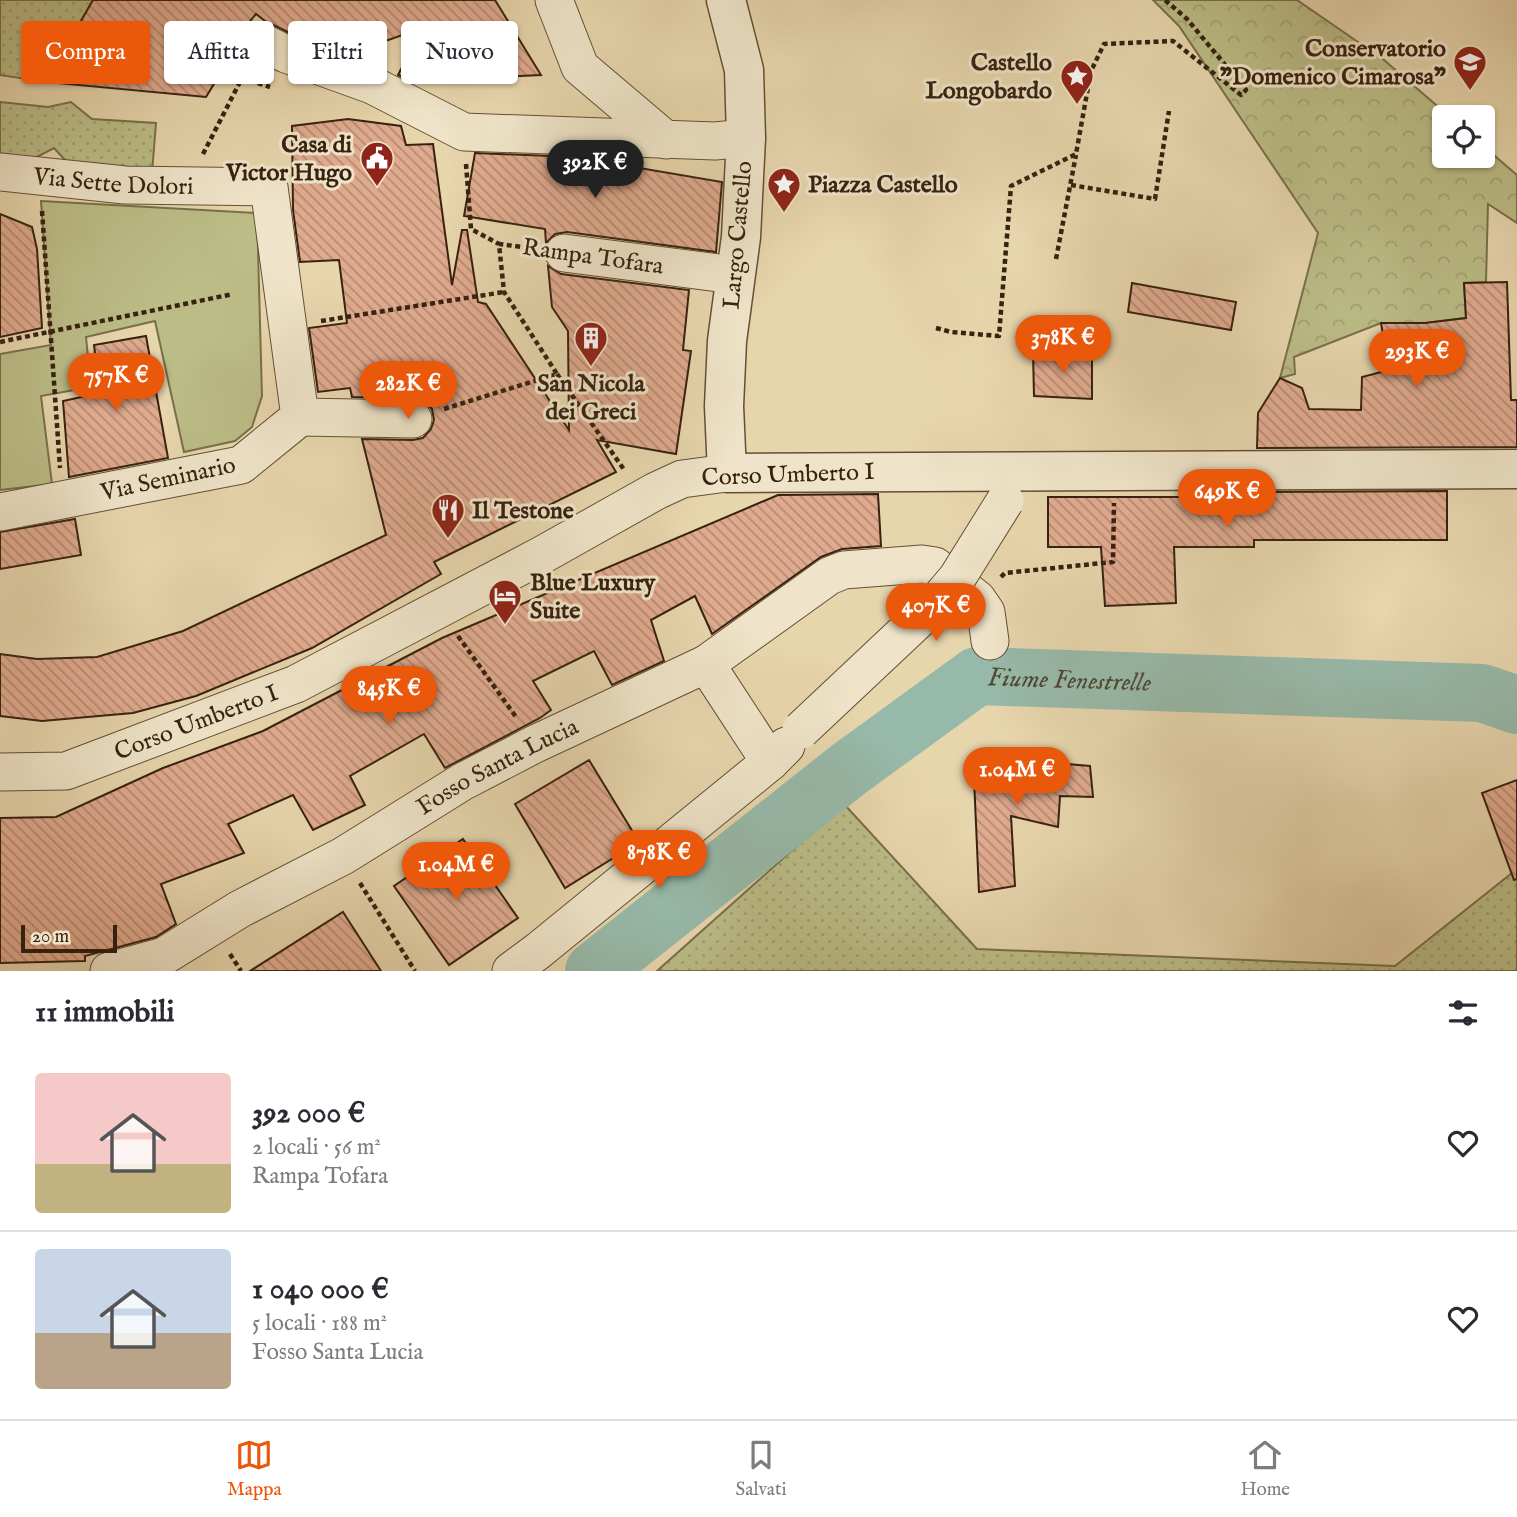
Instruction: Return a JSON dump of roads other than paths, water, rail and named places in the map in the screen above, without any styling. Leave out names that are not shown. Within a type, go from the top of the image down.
[{"type":"street","points":[[554,0],[580,67],[666,140]]},
{"type":"street","name":"Largo Castello","points":[[726,0],[744,71],[746,138],[741,237],[727,341],[724,407],[727,473]]},
{"type":"street","points":[[274,48],[372,85],[464,132],[666,140],[715,141],[746,138]]},
{"type":"street","name":"Via Sette Dolori","points":[[0,172],[125,185],[269,187],[300,417]]},
{"type":"street","name":"Rampa Tofara","points":[[564,253],[734,275]]},
{"type":"street","points":[[300,417],[413,419]]},
{"type":"street","name":"Via Seminario","points":[[0,512],[241,465],[300,417]]},
{"type":"street","name":"Corso Umberto I","points":[[0,772],[66,771],[296,684],[682,479],[727,473],[831,470],[1013,486],[1115,471],[1517,469]]},
{"type":"street","points":[[511,971],[770,762],[935,604],[957,578],[1013,486]]},
{"type":"street","name":"Fosso Santa Lucia","points":[[109,971],[164,956],[240,909],[343,856],[462,782],[535,744],[706,664],[829,576],[844,570],[922,564],[935,566],[977,599],[986,612],[990,641]]},
{"type":"street","points":[[706,664],[770,762]]},
{"type":"waterway","name":"Fiume Fenestrelle","points":[[594,971],[849,769],[977,676],[1482,693],[1517,705]]},
{"type":"place","name":"Conservatorio \"Domenico Cimarosa\"","points":[[1470,92]]},
{"type":"place","name":"Castello Longobardo","points":[[1077,106]]},
{"type":"place","name":"Casa di Victor Hugo","points":[[377,188]]},
{"type":"place","name":"Piazza Castello","points":[[784,214]]},
{"type":"place","name":"San Nicola dei Greci","points":[[591,368]]},
{"type":"place","name":"Il Testone","points":[[448,540]]},
{"type":"place","name":"Blue Luxury Suite","points":[[505,626]]}]
